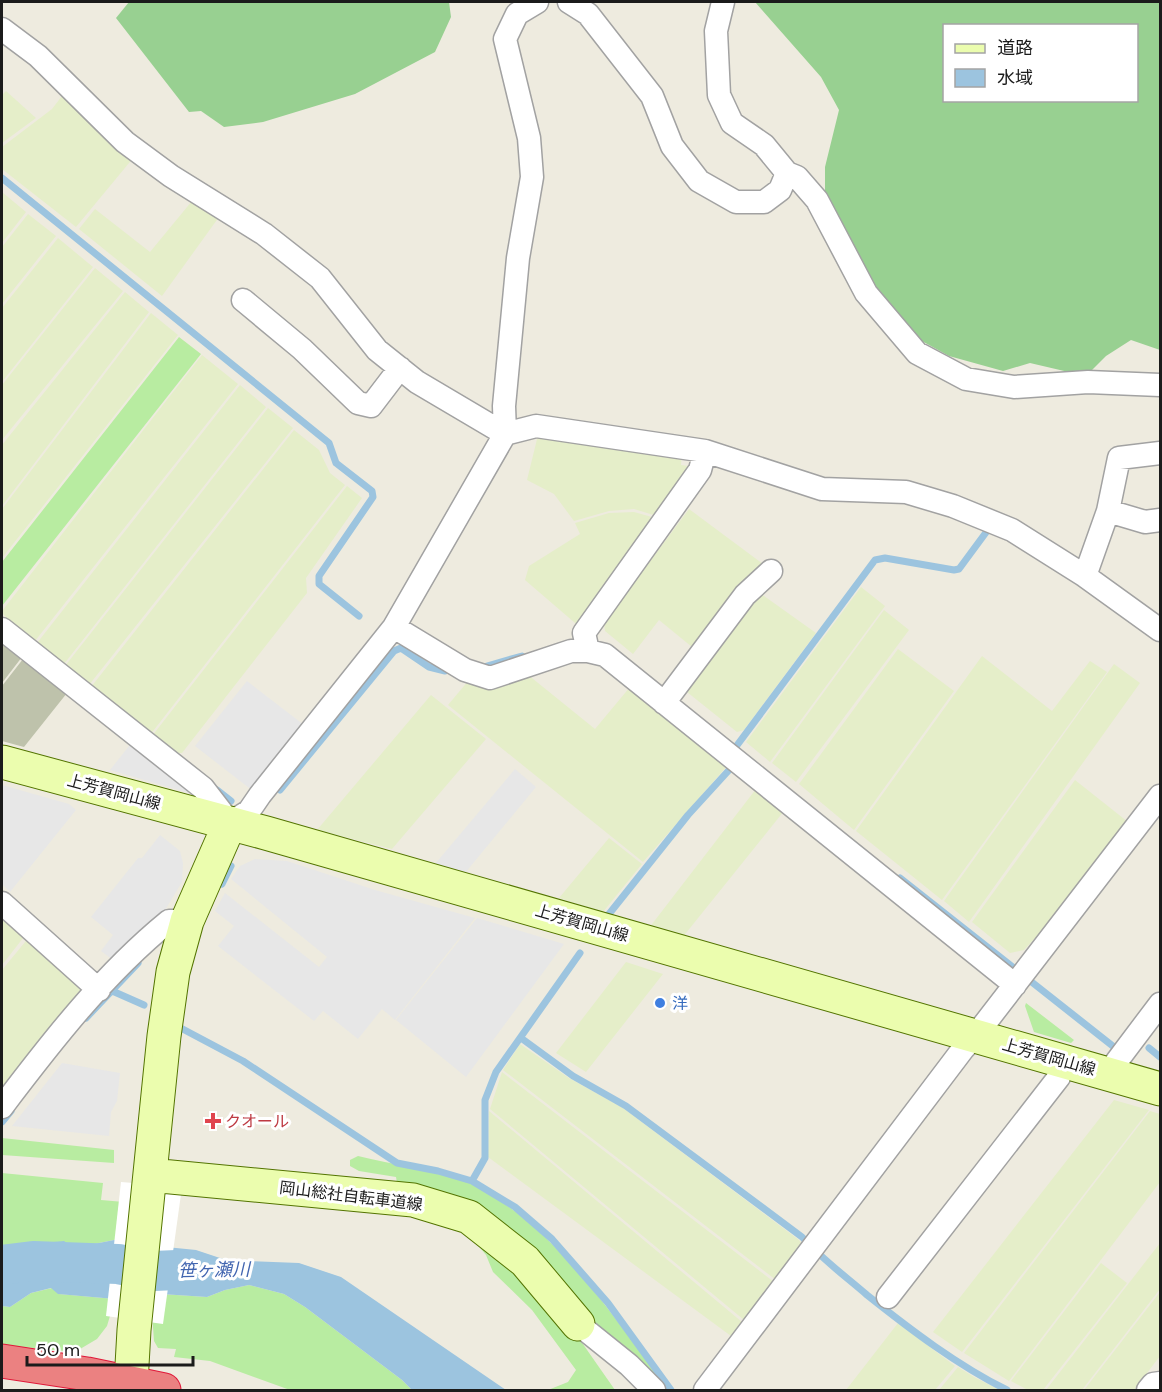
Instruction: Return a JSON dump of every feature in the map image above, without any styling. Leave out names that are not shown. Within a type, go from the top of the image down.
[{"type":"highway","points":[[2,1361],[56,1369],[131,1387],[164,1390]]},
{"type":"main road","name":"上芳賀岡山線","points":[[2,762],[230,823],[1161,1089]]},
{"type":"main road","points":[[131,1387],[134,1330],[164,1036],[173,972],[187,921],[230,823]]},
{"type":"main road","name":"岡山総社自転車道線","points":[[150,1177],[413,1200],[469,1217],[525,1261],[578,1324]]},
{"type":"street","points":[[2,629],[203,788],[230,823],[249,811],[394,627],[505,434],[504,406],[518,258],[532,177],[529,138],[505,39],[517,14],[537,2]]},
{"type":"street","points":[[569,2],[588,14],[652,96],[672,146],[699,181],[736,202],[764,202],[780,190],[787,173]]},
{"type":"street","points":[[723,2],[716,31],[719,95],[732,123],[765,145],[787,173],[797,177],[817,200],[866,293],[917,353],[966,379],[1014,387],[1088,382],[1161,385]]},
{"type":"street","points":[[2,28],[38,56],[125,142],[171,176],[264,234],[320,278],[377,350],[417,382],[505,434],[536,426],[705,451],[822,489],[906,492],[953,506],[1012,530],[1085,576],[1161,630]]},
{"type":"street","points":[[243,300],[302,349],[358,403],[371,406],[400,368]]},
{"type":"street","points":[[394,627],[465,670],[490,678],[571,651],[586,642],[700,470],[705,451]]},
{"type":"street","points":[[1085,576],[1107,511],[1119,458],[1161,453]]},
{"type":"street","points":[[1107,511],[1145,522],[1161,520]]},
{"type":"street","points":[[668,696],[745,595],[771,571]]},
{"type":"street","points":[[586,642],[668,696],[1020,979]]},
{"type":"street","points":[[705,1390],[963,1049],[1161,796]]},
{"type":"street","points":[[2,903],[102,986]]},
{"type":"street","points":[[2,1107],[60,1031],[151,935],[169,921],[187,921]]},
{"type":"street","points":[[1109,1074],[1161,1004]]},
{"type":"street","points":[[888,1298],[1059,1077],[1062,1060]]},
{"type":"street","points":[[578,1324],[629,1365],[654,1390]]},
{"type":"street","points":[[1148,1390],[1153,1384],[1161,1383]]},
{"type":"shaded area","points":[[6,91],[36,118],[2,143],[2,95]]},
{"type":"shaded area","points":[[65,92],[134,157],[76,227],[2,169],[2,147],[52,109]]},
{"type":"shaded area","points":[[2,192],[26,212],[2,243]]},
{"type":"shaded area","points":[[192,201],[219,217],[162,296],[79,229],[95,209],[150,252]]},
{"type":"shaded area","points":[[28,214],[56,236],[2,304],[2,247]]},
{"type":"shaded area","points":[[58,238],[93,267],[2,382],[2,308]]},
{"type":"shaded area","points":[[95,268],[123,291],[2,440],[2,385]]},
{"type":"shaded area","points":[[125,292],[149,312],[2,506],[2,445]]},
{"type":"shaded area","points":[[151,313],[178,335],[2,558],[2,509]]},
{"type":"shaded area","points":[[202,355],[238,384],[35,641],[9,620],[2,611]]},
{"type":"shaded area","points":[[240,385],[266,407],[64,664],[37,643]]},
{"type":"shaded area","points":[[268,408],[293,428],[89,685],[65,666]]},
{"type":"shaded area","points":[[294,430],[319,450],[330,473],[345,485],[150,735],[91,687]]},
{"type":"shaded area","points":[[539,431],[682,452],[681,465],[696,467],[660,517],[634,509],[609,511],[574,521],[554,494],[527,480]]},
{"type":"shaded area","points":[[347,486],[362,498],[306,578],[307,593],[182,753],[173,753],[152,736]]},
{"type":"shaded area","points":[[689,509],[763,564],[692,647],[659,620],[633,654],[605,631],[604,623]]},
{"type":"shaded area","points":[[634,512],[659,519],[582,629],[525,580],[529,566],[580,534],[575,523],[609,513]]},
{"type":"shaded area","points":[[861,587],[885,606],[770,762],[746,742]]},
{"type":"shaded area","points":[[760,593],[816,633],[744,730],[737,732],[682,688]]},
{"type":"shaded area","points":[[884,610],[909,630],[796,782],[772,763]]},
{"type":"shaded area","points":[[2,642],[22,657],[2,683]]},
{"type":"shaded area","points":[[898,649],[954,691],[854,830],[799,784]]},
{"type":"shaded area","points":[[982,656],[1052,711],[1090,661],[1107,672],[942,900],[856,831]]},
{"type":"shaded area","points":[[23,659],[67,693],[24,747],[2,741],[2,686]]},
{"type":"shaded area","points":[[1114,664],[1140,683],[969,922],[944,901]]},
{"type":"shaded area","points":[[527,674],[595,729],[630,687],[728,765],[643,862],[448,705],[469,680]]},
{"type":"shaded area","points":[[247,681],[304,725],[253,791],[195,746]]},
{"type":"shaded area","points":[[431,695],[486,739],[392,849],[317,830]]},
{"type":"shaded area","points":[[133,741],[193,789],[189,793],[110,770]]},
{"type":"shaded area","points":[[515,769],[536,787],[465,873],[435,864]]},
{"type":"shaded area","points":[[1075,780],[1128,822],[1061,910],[1024,950],[1010,953],[972,922]]},
{"type":"shaded area","points":[[2,785],[69,804],[76,810],[10,892],[2,884]]},
{"type":"shaded area","points":[[756,789],[784,811],[682,938],[649,928]]},
{"type":"shaded area","points":[[160,835],[180,851],[183,863],[182,882],[149,933],[117,963],[101,951],[113,935],[91,917],[138,858],[142,858]]},
{"type":"shaded area","points":[[609,838],[642,864],[603,912],[559,898]]},
{"type":"shaded area","points":[[255,859],[287,861],[375,890],[475,918],[395,1020],[382,1009],[358,1039],[323,1011],[314,1021],[218,946],[234,926],[215,911],[225,893],[319,967],[327,957],[231,879],[240,866]]},
{"type":"shaded area","points":[[5,914],[27,933],[2,965],[2,918]]},
{"type":"shaded area","points":[[477,918],[564,944],[466,1077],[396,1020]]},
{"type":"shaded area","points":[[30,936],[90,991],[2,1097],[2,970]]},
{"type":"shaded area","points":[[626,962],[663,974],[586,1072],[556,1053]]},
{"type":"shaded area","points":[[520,1044],[569,1078],[623,1108],[799,1240],[804,1247],[776,1280],[503,1070]]},
{"type":"shaded area","points":[[62,1063],[120,1073],[117,1101],[111,1112],[109,1136],[12,1126]]},
{"type":"shaded area","points":[[502,1072],[774,1282],[744,1320],[490,1109]]},
{"type":"shaded area","points":[[1114,1100],[1149,1110],[962,1352],[933,1332]]},
{"type":"shaded area","points":[[489,1111],[742,1322],[731,1336],[488,1157]]},
{"type":"shaded area","points":[[1150,1111],[1160,1114],[1160,1182],[1009,1381],[964,1353]]},
{"type":"shaded area","points":[[1160,1243],[1160,1289],[1082,1390],[1046,1390]]},
{"type":"shaded area","points":[[1101,1263],[1127,1283],[1043,1390],[1028,1390],[1011,1381]]},
{"type":"shaded area","points":[[1160,1292],[1160,1356],[1134,1390],[1084,1390]]},
{"type":"shaded area","points":[[898,1323],[955,1366],[935,1390],[846,1390]]},
{"type":"shaded area","points":[[958,1367],[974,1377],[1000,1390],[939,1390]]},
{"type":"green space","points":[[129,2],[449,2],[451,17],[435,52],[355,94],[263,122],[224,127],[201,111],[189,112],[116,18]]},
{"type":"green space","points":[[755,2],[1160,2],[1160,350],[1131,340],[1106,356],[1090,372],[1077,374],[1030,363],[1003,371],[949,356],[920,340],[872,283],[825,194],[825,167],[839,110],[821,77]]},
{"type":"green space","points":[[179,337],[201,354],[2,606],[2,562]]},
{"type":"green space","points":[[1026,1003],[1074,1040],[1071,1043],[1034,1032]]},
{"type":"green space","points":[[2,1138],[114,1150],[114,1163],[2,1155]]},
{"type":"green space","points":[[358,1156],[428,1171],[470,1183],[519,1215],[567,1259],[610,1311],[668,1390],[660,1390],[581,1320],[397,1183],[396,1177],[359,1171],[350,1166],[350,1160]]},
{"type":"green space","points":[[2,1173],[103,1183],[101,1200],[124,1202],[119,1239],[94,1244],[79,1253],[2,1245]]},
{"type":"green space","points":[[466,1221],[571,1327],[615,1390],[548,1390],[568,1382],[576,1370],[532,1310],[493,1272]]},
{"type":"green space","points":[[249,1285],[284,1294],[305,1307],[412,1390],[290,1390],[210,1361],[174,1357],[176,1349],[158,1348],[154,1341],[151,1301],[161,1294],[207,1297]]},
{"type":"green space","points":[[52,1288],[59,1294],[115,1299],[107,1326],[97,1339],[75,1352],[2,1345],[2,1306],[10,1307],[31,1293]]},
{"type":"water","points":[[119,1239],[115,1299],[58,1294],[51,1288],[31,1293],[10,1307],[2,1306],[2,1245],[64,1241],[79,1252],[94,1244]]},
{"type":"water","points":[[156,1246],[196,1250],[226,1260],[299,1263],[341,1277],[506,1390],[412,1390],[305,1307],[284,1294],[249,1285],[207,1297],[161,1294]]},
{"type":"pier","points":[[121,1182],[182,1187],[163,1324],[106,1316]]},
{"type":"waterway","points":[[2,178],[329,443],[336,463],[372,491],[373,497],[319,576],[319,584],[359,616]]},
{"type":"waterway","points":[[735,748],[875,560],[885,558],[959,569],[990,527],[992,529]]},
{"type":"waterway","points":[[280,790],[394,651],[401,648],[429,667],[445,671]]},
{"type":"waterway","points":[[487,666],[522,656]]},
{"type":"waterway","points":[[605,919],[688,815],[730,769]]},
{"type":"waterway","points":[[217,790],[231,801]]},
{"type":"waterway","points":[[222,884],[231,866]]},
{"type":"waterway","points":[[900,878],[1114,1047]]},
{"type":"waterway","points":[[472,1181],[485,1158],[485,1100],[496,1072],[580,953]]},
{"type":"waterway","points":[[86,1018],[138,963]]},
{"type":"waterway","points":[[110,990],[144,1005]]},
{"type":"waterway","points":[[177,1026],[243,1061],[397,1163],[472,1181],[515,1207],[552,1239],[608,1303],[671,1390]]},
{"type":"waterway","points":[[521,1038],[573,1076],[626,1106],[802,1237],[842,1274],[917,1334],[970,1370],[1007,1390]]},
{"type":"waterway","points":[[1149,1048],[1160,1057]]},
{"type":"waterway","points":[[2,1122],[11,1111]]},
{"type":"waterway","name":"笹ヶ瀬川","points":[[2,1265],[33,1261],[118,1264],[154,1271],[177,1270]]},
{"type":"place","name":"洋","points":[[660,1003]]},
{"type":"place","name":"クオール","points":[[213,1121]]}]
